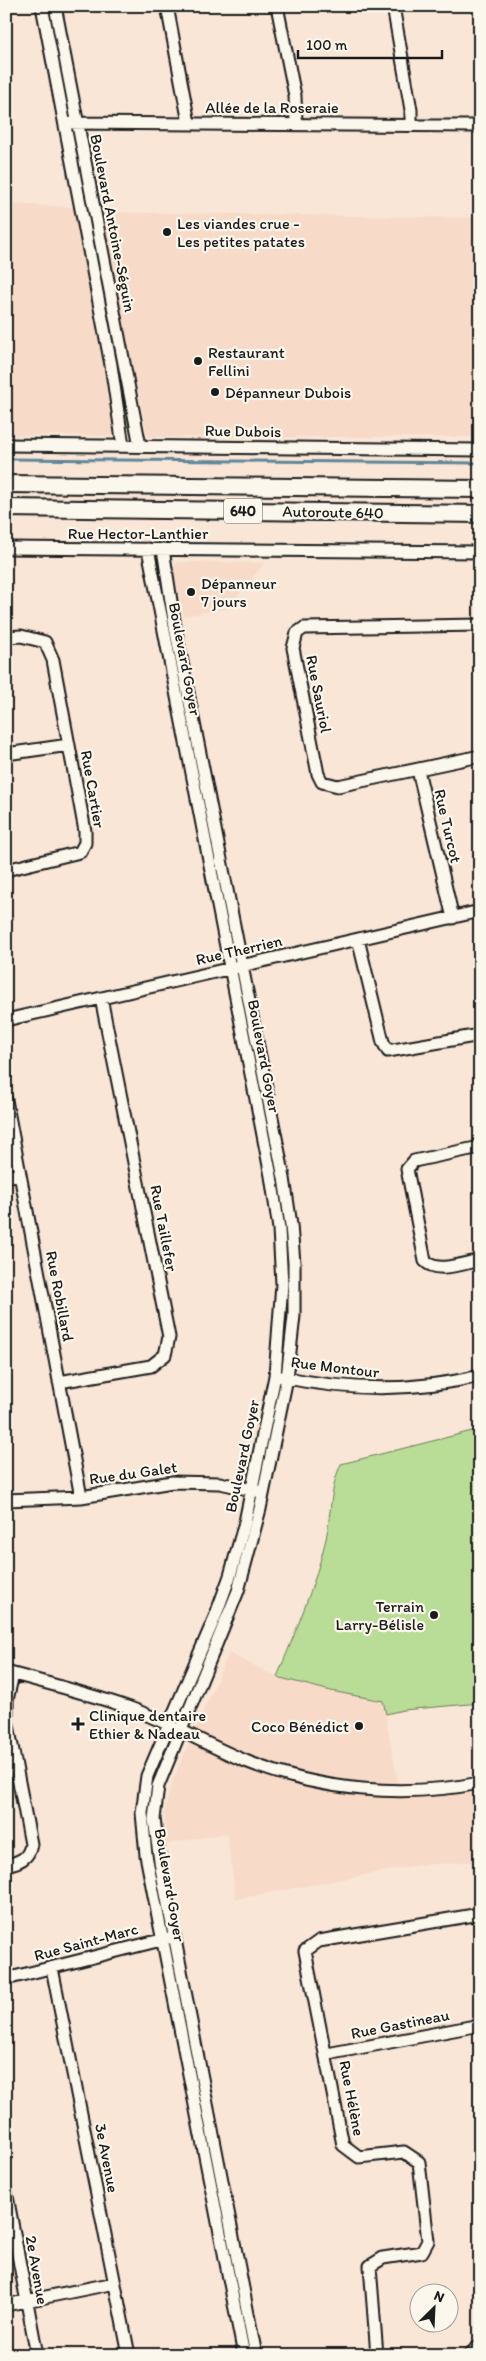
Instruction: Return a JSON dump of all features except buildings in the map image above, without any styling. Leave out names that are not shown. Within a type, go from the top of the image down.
[{"type":"highway","name":"Autoroute 640","points":[[6,484],[480,489]]},
{"type":"highway","name":"Autoroute 640","points":[[6,508],[480,514]]},
{"type":"street","name":"Boulevard Antoine-Séguin","points":[[42,6],[124,446]]},
{"type":"street","name":"Boulevard Antoine-Séguin","points":[[55,6],[140,446]]},
{"type":"street","points":[[167,6],[189,123]]},
{"type":"street","points":[[278,6],[295,96],[296,124]]},
{"type":"street","points":[[393,6],[411,110],[411,125]]},
{"type":"street","name":"Allée de la Roseraie","points":[[64,124],[77,122],[480,126]]},
{"type":"street","points":[[88,246],[101,244]]},
{"type":"street","points":[[102,320],[115,318]]},
{"type":"street","name":"Rue Dubois","points":[[6,444],[480,450]]},
{"type":"street","name":"Rue Hector-Lanthier","points":[[6,548],[480,552]]},
{"type":"street","name":"Boulevard Goyer","points":[[148,549],[271,1176],[279,1229],[282,1284],[275,1376],[252,1490],[235,1559],[225,1591],[147,1776],[143,1803],[144,1842],[244,2355]]},
{"type":"street","name":"Boulevard Goyer","points":[[164,549],[175,627],[292,1225],[294,1300],[287,1378],[264,1493],[238,1591],[158,1786],[155,1813],[156,1842],[256,2355]]},
{"type":"street","name":"Rue Sauriol","points":[[480,624],[304,628],[297,632],[293,648],[318,774],[322,782],[338,786],[480,756]]},
{"type":"street","points":[[6,637],[21,636],[45,642],[53,660],[69,745],[6,754]]},
{"type":"street","name":"Rue Cartier","points":[[6,870],[80,852],[83,848],[85,831],[69,745]]},
{"type":"street","name":"Rue Turcot","points":[[418,770],[453,918]]},
{"type":"street","name":"Rue Therrien","points":[[6,1020],[480,911]]},
{"type":"street","points":[[358,939],[383,1042],[388,1051],[480,1035]]},
{"type":"street","name":"Rue Taillefer","points":[[59,1382],[151,1366],[165,1355],[169,1338],[101,998]]},
{"type":"street","name":"Rue Robillard","points":[[6,1100],[81,1497]]},
{"type":"street","points":[[480,1147],[414,1162],[407,1170],[425,1261],[429,1266],[438,1268],[480,1260]]},
{"type":"street","points":[[6,1177],[20,1174]]},
{"type":"street","name":"Rue Montour","points":[[275,1376],[342,1387],[391,1390],[480,1376]]},
{"type":"street","name":"Rue du Galet","points":[[6,1500],[81,1497],[172,1482],[220,1483],[264,1493]]},
{"type":"street","points":[[6,1865],[24,1859],[29,1852],[31,1844],[7,1720],[10,1673],[117,1704],[254,1764],[334,1786],[406,1791],[444,1789],[480,1783]]},
{"type":"street","name":"Rue Hélène","points":[[377,2355],[370,2266],[382,2258],[422,2252],[428,2241],[419,2162],[404,2152],[359,2157],[343,2145],[327,2054],[305,1950],[319,1941],[480,1914]]},
{"type":"street","name":"Rue Saint-Marc","points":[[6,1979],[174,1937]]},
{"type":"street","name":"3e Avenue","points":[[52,1968],[129,2355]]},
{"type":"street","name":"Rue Gastineau","points":[[327,2054],[480,2025]]},
{"type":"street","name":"2e Avenue","points":[[6,2191],[37,2355]]},
{"type":"street","points":[[6,2305],[115,2283]]},
{"type":"street","points":[[469,2355],[480,2345]]},
{"type":"shaded area","points":[[6,204],[74,207],[116,436],[6,435]]},
{"type":"shaded area","points":[[98,212],[480,218],[480,437],[148,437]]},
{"type":"shaded area","points":[[179,562],[264,563],[228,608],[184,616],[174,572],[175,565]]},
{"type":"shaded area","points":[[229,1653],[277,1677],[383,1701],[400,1795],[459,1793],[480,1788],[480,1861],[418,1865],[236,1899],[227,1833],[166,1844],[164,1812],[173,1780]]},
{"type":"green space","points":[[45,6],[51,6],[70,105],[65,106]]},
{"type":"green space","points":[[77,140],[89,199],[83,199],[71,141]]},
{"type":"green space","points":[[114,334],[132,426],[127,427],[109,335]]},
{"type":"green space","points":[[480,1429],[480,1703],[403,1710],[386,1714],[383,1701],[331,1691],[277,1677],[316,1574],[326,1539],[331,1501],[337,1473],[341,1464]]},
{"type":"waterway","points":[[6,459],[480,463]]},
{"type":"place","name":"Les viandes crue - Les petites patates","points":[[167,232]]},
{"type":"place","name":"Restaurant Fellini","points":[[198,361]]},
{"type":"place","name":"Dépanneur Dubois","points":[[215,392]]},
{"type":"place","name":"Dépanneur 7 jours","points":[[191,592]]},
{"type":"place","name":"Terrain Larry-Bélisle","points":[[434,1615]]},
{"type":"place","name":"Clinique dentaire Ethier & Nadeau","points":[[78,1724]]},
{"type":"place","name":"Coco Bénédict","points":[[359,1726]]}]
